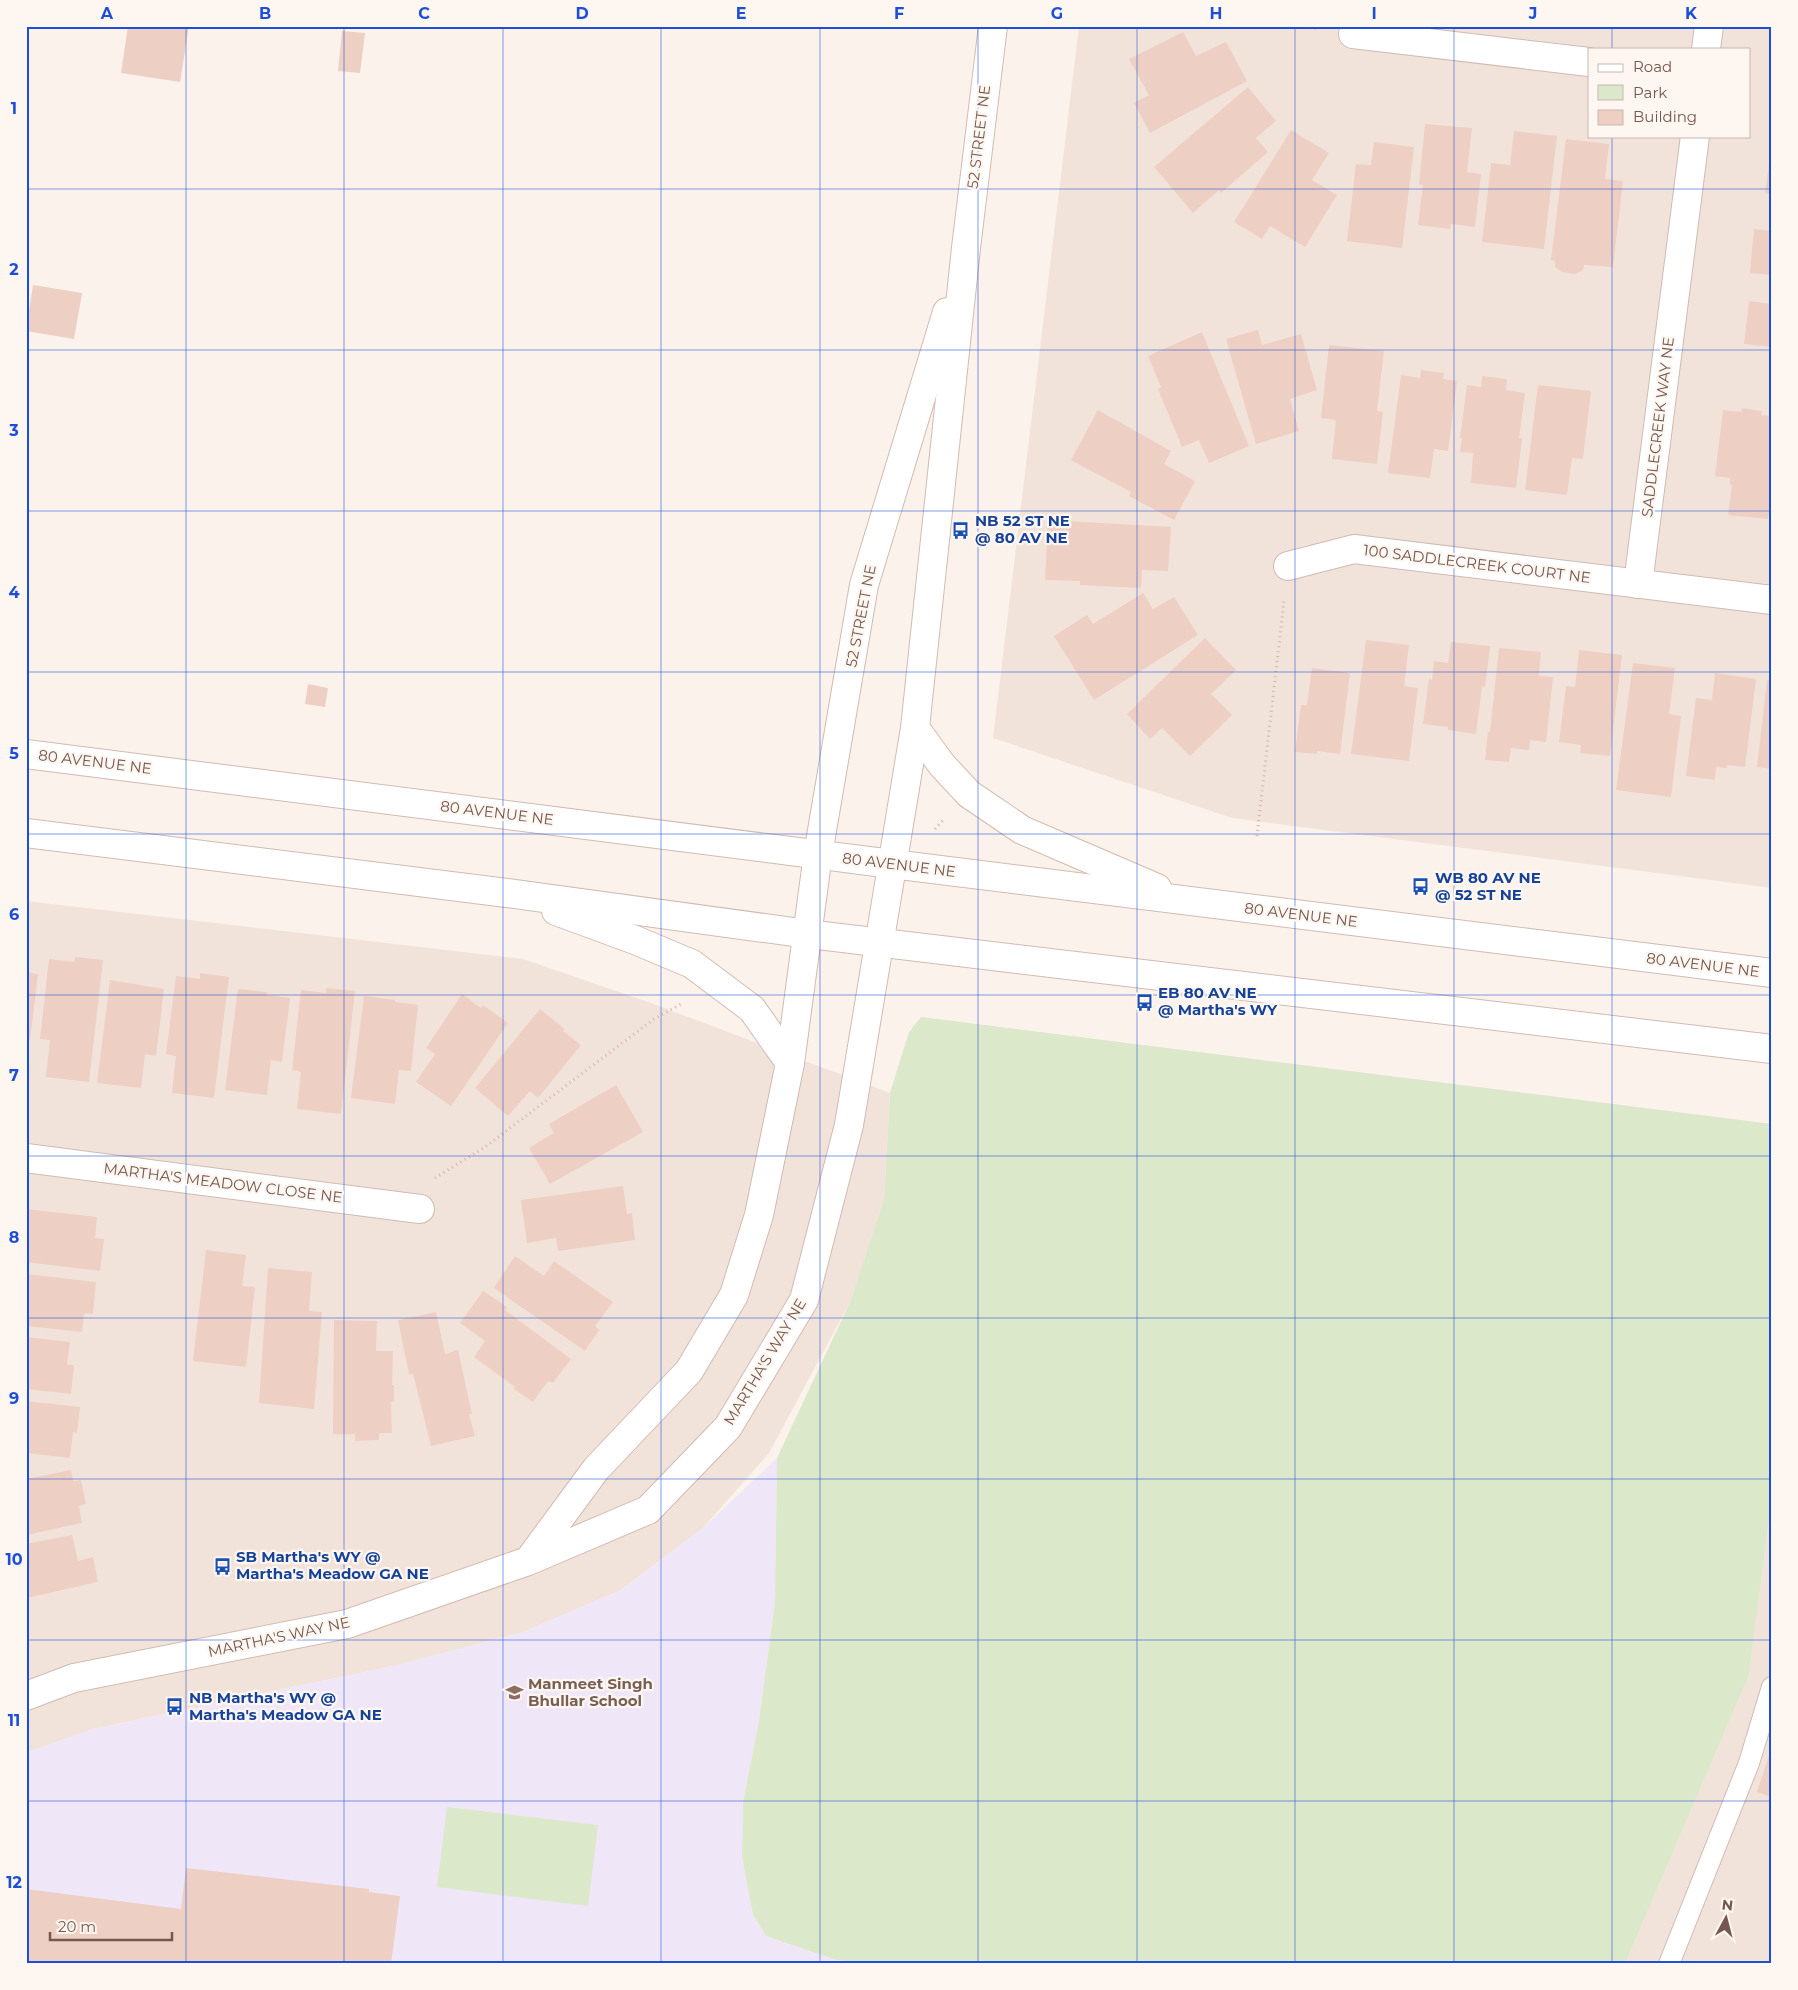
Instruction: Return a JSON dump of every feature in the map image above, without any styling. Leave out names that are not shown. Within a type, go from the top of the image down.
[{"type":"street","name":"52 STREET NE","points":[[880,942],[915,728],[966,248],[993,26]]},
{"type":"street","points":[[1706,48],[1709,26]]},
{"type":"street","points":[[1353,34],[1588,62]]},
{"type":"street","name":"SADDLECREEK WAY NE","points":[[1638,584],[1695,138]]},
{"type":"street","name":"52 STREET NE","points":[[808,934],[818,854],[864,585],[966,248]]},
{"type":"street","name":"100 SADDLECREEK COURT NE","points":[[1288,566],[1354,548],[1638,584]]},
{"type":"street","points":[[1638,584],[1772,600]]},
{"type":"street","points":[[915,728],[942,765],[969,794],[1022,830],[1186,901]]},
{"type":"street","name":"80 AVENUE NE","points":[[26,754],[1772,973]]},
{"type":"street","points":[[26,833],[507,893],[808,934],[1772,1049]]},
{"type":"street","points":[[507,893],[635,940],[692,964],[752,1009],[790,1063]]},
{"type":"street","points":[[528,1561],[596,1469],[689,1370],[734,1295],[759,1215],[790,1063],[808,934]]},
{"type":"street","name":"MARTHA'S WAY NE","points":[[26,1696],[74,1678],[346,1624],[528,1561],[648,1510],[728,1426],[804,1300],[849,1125],[880,942]]},
{"type":"street","name":"MARTHA'S MEADOW CLOSE NE","points":[[26,1158],[420,1209]]},
{"type":"lane","points":[[1669,1964],[1749,1763],[1772,1687]]},
{"type":"path","points":[[1257,836],[1288,566]]},
{"type":"path","points":[[932,832],[945,818]]},
{"type":"path","points":[[390,1206],[486,1148],[654,1019],[690,998]]},
{"type":"shaded area","points":[[1079,26],[1772,26],[1772,888],[1232,818],[993,738]]},
{"type":"shaded area","points":[[26,901],[523,959],[651,1003],[890,1093],[884,1199],[850,1302],[769,1453],[703,1528],[621,1590],[523,1632],[398,1665],[93,1729],[26,1753]]},
{"type":"shaded area","name":"Manmeet Singh Bhullar School","points":[[777,1458],[775,1602],[759,1721],[743,1802],[742,1857],[753,1915],[766,1936],[836,1960],[869,1964],[26,1964],[26,1753],[93,1729],[398,1665],[523,1632],[621,1590],[703,1528]]},
{"type":"shaded area","points":[[1772,1497],[1772,1964],[1625,1964],[1749,1675]]},
{"type":"green space","points":[[921,1017],[1772,1124],[1772,1497],[1749,1675],[1625,1964],[869,1964],[836,1960],[766,1936],[753,1915],[742,1857],[743,1802],[759,1721],[775,1602],[777,1458],[850,1302],[884,1199],[890,1093],[909,1032]]},
{"type":"green space","points":[[447,1807],[598,1825],[588,1906],[437,1887]]},
{"type":"building","points":[[128,26],[189,26],[180,82],[121,73]]},
{"type":"building","points":[[342,31],[365,33],[360,73],[338,71]]},
{"type":"building","points":[[1183,32],[1196,56],[1226,42],[1247,81],[1150,133],[1134,103],[1149,95],[1129,59]]},
{"type":"building","points":[[1248,87],[1276,121],[1256,138],[1268,152],[1221,193],[1219,190],[1193,213],[1154,167]]},
{"type":"building","points":[[1425,124],[1472,128],[1467,172],[1481,174],[1475,227],[1451,224],[1450,229],[1418,225],[1423,185],[1419,184]]},
{"type":"building","points":[[1291,130],[1329,153],[1312,180],[1337,195],[1305,247],[1270,226],[1262,239],[1234,222]]},
{"type":"building","points":[[1514,131],[1557,136],[1544,249],[1482,242],[1491,163],[1510,165]]},
{"type":"building","points":[[1566,139],[1609,144],[1605,179],[1623,181],[1613,267],[1584,265],[1583,270],[1575,274],[1562,272],[1555,267],[1555,261],[1551,260]]},
{"type":"building","points":[[1374,142],[1414,147],[1402,248],[1347,241],[1356,164],[1371,165]]},
{"type":"building","points":[[1772,151],[1772,194],[1765,193]]},
{"type":"building","points":[[1754,229],[1772,231],[1772,275],[1750,273]]},
{"type":"building","points":[[33,285],[82,293],[74,339],[26,331]]},
{"type":"building","points":[[1749,301],[1772,304],[1772,347],[1744,344]]},
{"type":"building","points":[[1258,330],[1262,345],[1301,334],[1317,390],[1290,399],[1299,431],[1256,444],[1226,339]]},
{"type":"building","points":[[1202,332],[1249,446],[1209,463],[1199,440],[1182,447],[1158,389],[1161,387],[1148,356]]},
{"type":"building","points":[[1329,345],[1384,351],[1377,411],[1383,412],[1377,464],[1332,459],[1336,420],[1321,418]]},
{"type":"building","points":[[1421,370],[1444,373],[1443,379],[1457,381],[1448,451],[1434,449],[1430,478],[1388,473],[1401,375],[1420,378]]},
{"type":"building","points":[[1482,376],[1507,379],[1506,390],[1525,393],[1519,438],[1522,438],[1516,488],[1471,483],[1473,453],[1460,452],[1467,385],[1481,387]]},
{"type":"building","points":[[1538,385],[1591,391],[1583,459],[1572,458],[1567,495],[1525,490]]},
{"type":"building","points":[[1742,408],[1762,411],[1761,415],[1772,416],[1772,491],[1768,519],[1728,515],[1732,485],[1730,485],[1730,478],[1715,476],[1723,410],[1741,412]]},
{"type":"building","points":[[1098,410],[1171,451],[1164,464],[1195,481],[1174,520],[1129,496],[1131,492],[1071,460]]},
{"type":"building","points":[[1048,520],[1171,527],[1168,571],[1142,570],[1141,588],[1080,585],[1080,581],[1045,580]]},
{"type":"building","points":[[1143,593],[1153,609],[1174,597],[1198,635],[1094,700],[1054,636],[1087,615],[1093,624]]},
{"type":"building","points":[[1205,638],[1236,670],[1211,694],[1232,715],[1190,756],[1162,728],[1150,739],[1127,714]]},
{"type":"building","points":[[1366,640],[1409,645],[1404,686],[1418,688],[1409,761],[1351,754]]},
{"type":"building","points":[[1451,642],[1490,646],[1485,687],[1482,686],[1476,734],[1448,730],[1448,727],[1423,724],[1429,679],[1432,680],[1434,661],[1448,663]]},
{"type":"building","points":[[1499,648],[1541,652],[1539,676],[1553,677],[1546,742],[1530,740],[1529,750],[1511,748],[1509,762],[1485,760]]},
{"type":"building","points":[[1579,650],[1622,655],[1610,756],[1580,753],[1581,745],[1559,742],[1566,686],[1575,687]]},
{"type":"building","points":[[1633,663],[1675,668],[1669,714],[1681,716],[1671,797],[1616,790]]},
{"type":"building","points":[[1312,668],[1350,673],[1340,754],[1317,751],[1317,754],[1295,752],[1301,705],[1307,705]]},
{"type":"building","points":[[1715,673],[1756,679],[1745,767],[1727,765],[1727,768],[1716,767],[1715,780],[1686,776],[1696,698],[1712,700]]},
{"type":"building","points":[[1767,680],[1772,680],[1772,769],[1757,767]]},
{"type":"building","points":[[308,684],[328,688],[325,707],[305,704]]},
{"type":"building","points":[[75,957],[103,960],[89,1082],[46,1077],[50,1040],[40,1039],[49,959],[74,962]]},
{"type":"building","points":[[26,972],[38,974],[30,1040],[26,1039]]},
{"type":"building","points":[[200,973],[229,977],[214,1098],[172,1093],[176,1056],[166,1054],[176,976],[200,979]]},
{"type":"building","points":[[110,980],[164,989],[156,1056],[145,1054],[141,1088],[97,1083]]},
{"type":"building","points":[[326,988],[355,991],[341,1114],[297,1109],[301,1072],[292,1070],[301,990],[326,993]]},
{"type":"building","points":[[238,989],[267,992],[267,995],[290,998],[282,1062],[271,1060],[267,1095],[225,1090]]},
{"type":"building","points":[[462,994],[481,1008],[483,1005],[508,1023],[451,1106],[416,1082],[435,1054],[426,1048]]},
{"type":"building","points":[[364,996],[418,1005],[411,1071],[399,1070],[395,1104],[351,1098]]},
{"type":"building","points":[[540,1009],[581,1045],[538,1098],[530,1091],[508,1116],[475,1088]]},
{"type":"building","points":[[616,1085],[643,1132],[550,1184],[529,1148],[554,1133],[549,1124]]},
{"type":"building","points":[[623,1186],[627,1214],[632,1213],[635,1240],[558,1251],[556,1238],[527,1243],[521,1200]]},
{"type":"building","points":[[26,1209],[97,1217],[95,1238],[104,1239],[100,1271],[26,1262]]},
{"type":"building","points":[[206,1250],[246,1255],[242,1286],[255,1287],[246,1367],[193,1361]]},
{"type":"building","points":[[515,1256],[544,1276],[554,1261],[613,1302],[595,1326],[599,1330],[585,1351],[494,1288]]},
{"type":"building","points":[[268,1268],[312,1272],[309,1311],[322,1312],[314,1409],[259,1403]]},
{"type":"building","points":[[26,1274],[96,1282],[93,1314],[84,1313],[82,1332],[26,1326]]},
{"type":"building","points":[[483,1291],[507,1307],[505,1310],[571,1359],[553,1383],[548,1381],[533,1402],[474,1357],[485,1341],[460,1323]]},
{"type":"building","points":[[436,1312],[445,1354],[458,1350],[472,1414],[469,1414],[475,1436],[431,1446],[413,1374],[409,1374],[398,1320]]},
{"type":"building","points":[[334,1320],[377,1321],[376,1351],[393,1351],[392,1385],[394,1385],[394,1401],[391,1402],[392,1433],[379,1433],[379,1440],[355,1441],[355,1434],[333,1434]]},
{"type":"building","points":[[26,1337],[70,1342],[67,1365],[74,1365],[71,1394],[26,1389]]},
{"type":"building","points":[[26,1401],[80,1407],[77,1433],[73,1432],[70,1458],[26,1453]]},
{"type":"building","points":[[71,1470],[73,1481],[81,1480],[86,1504],[79,1506],[82,1523],[26,1535],[26,1479]]},
{"type":"building","points":[[72,1535],[78,1561],[93,1557],[98,1582],[26,1598],[26,1544]]},
{"type":"building","points":[[1772,1749],[1772,1797],[1757,1792]]},
{"type":"building","points":[[186,1868],[369,1889],[369,1892],[400,1896],[391,1964],[26,1964],[26,1889],[181,1909]]},
{"type":"place","name":"NB 52 ST NE @ 80 AV NE","points":[[961,530]]},
{"type":"place","name":"WB 80 AV NE @ 52 ST NE","points":[[1421,887]]},
{"type":"place","name":"EB 80 AV NE @ Martha's WY","points":[[1144,1002]]},
{"type":"place","name":"SB Martha's WY @ Martha's Meadow GA NE","points":[[222,1566]]},
{"type":"place","name":"Manmeet Singh Bhullar School","points":[[514,1693]]},
{"type":"place","name":"NB Martha's WY @ Martha's Meadow GA NE","points":[[175,1707]]}]
